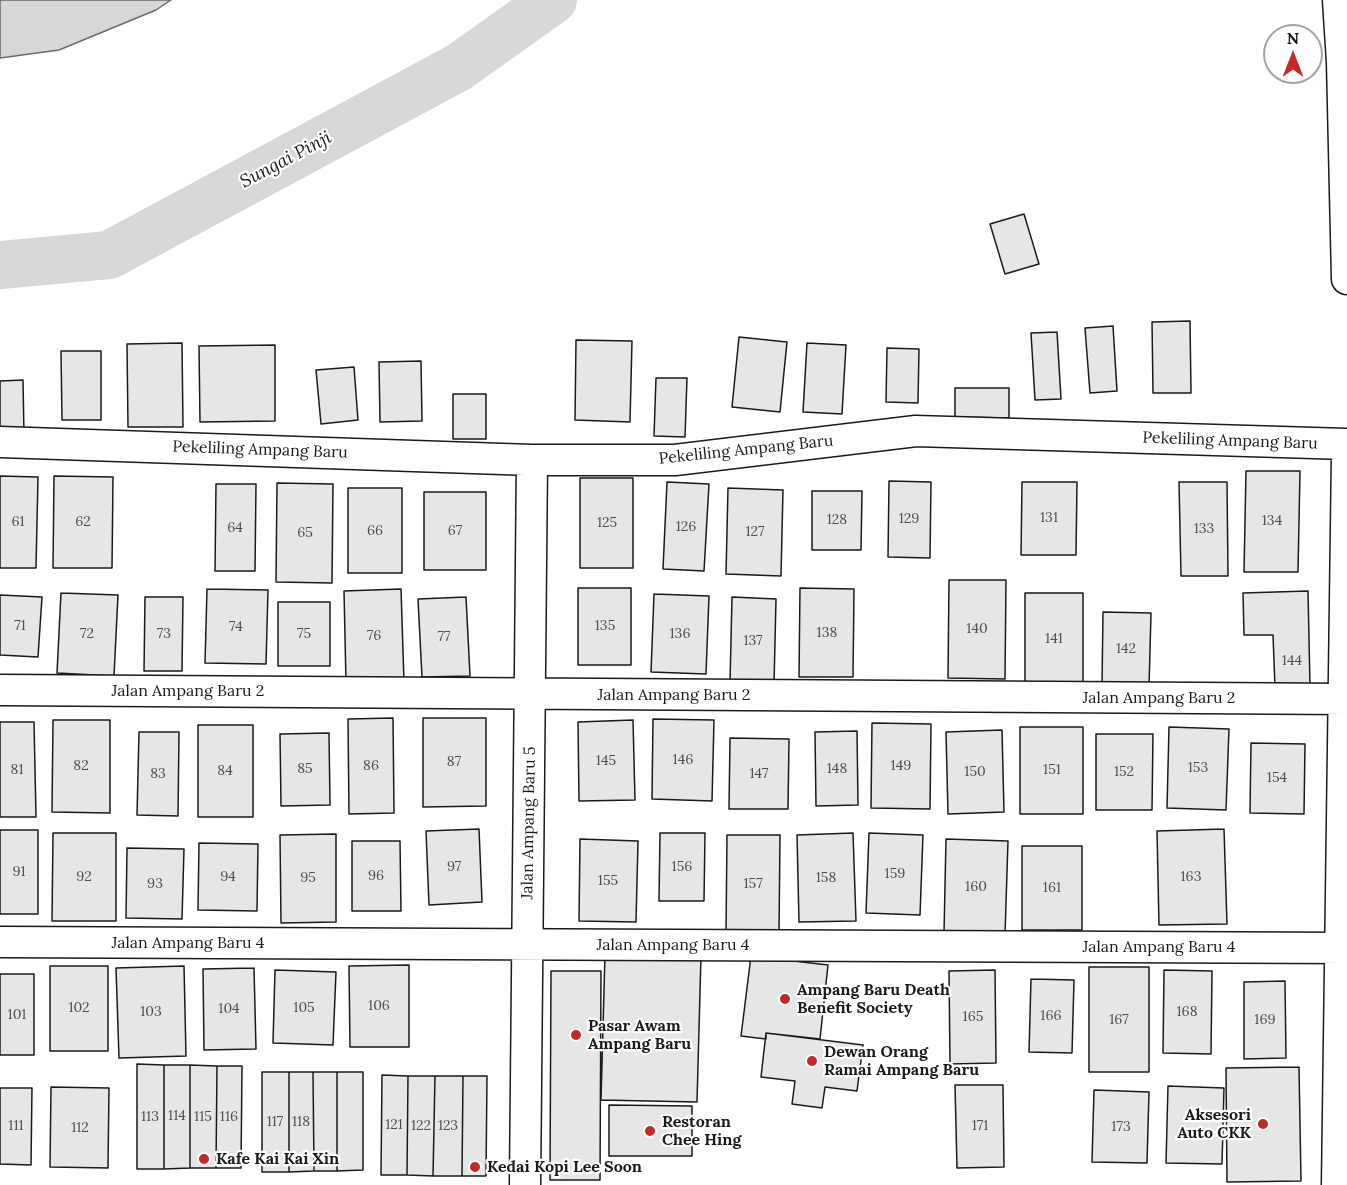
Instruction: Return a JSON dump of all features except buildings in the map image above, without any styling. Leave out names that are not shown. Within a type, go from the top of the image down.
[{"type":"street","points":[[1338,0],[1342,62],[1347,279]]},
{"type":"street","name":"Pekeliling Ampang Baru","points":[[0,442],[532,460],[675,460],[916,431],[1347,444]]},
{"type":"street","points":[[1337,1185],[1345,948],[1347,455]]},
{"type":"street","name":"Jalan Ampang Baru 5","points":[[525,1185],[532,460]]},
{"type":"street","name":"Jalan Ampang Baru 2","points":[[0,690],[1345,699]]},
{"type":"street","name":"Jalan Ampang Baru 4","points":[[0,942],[1345,948]]},
{"type":"shaded area","points":[[0,0],[171,0],[156,10],[59,50],[0,58]]},
{"type":"waterway","name":"Sungai Pinji","points":[[0,265],[109,255],[459,67],[553,0]]},
{"type":"place","name":"Ampang Baru Death Benefit Society","points":[[785,999]]},
{"type":"place","name":"Pasar Awam Ampang Baru","points":[[576,1035]]},
{"type":"place","name":"Dewan Orang Ramai Ampang Baru","points":[[812,1061]]},
{"type":"place","name":"Aksesori Auto CKK","points":[[1263,1124]]},
{"type":"place","name":"Restoran Chee Hing","points":[[650,1131]]},
{"type":"place","name":"Kafe Kai Kai Xin","points":[[204,1159]]},
{"type":"place","name":"Kedai Kopi Lee Soon","points":[[475,1167]]}]
